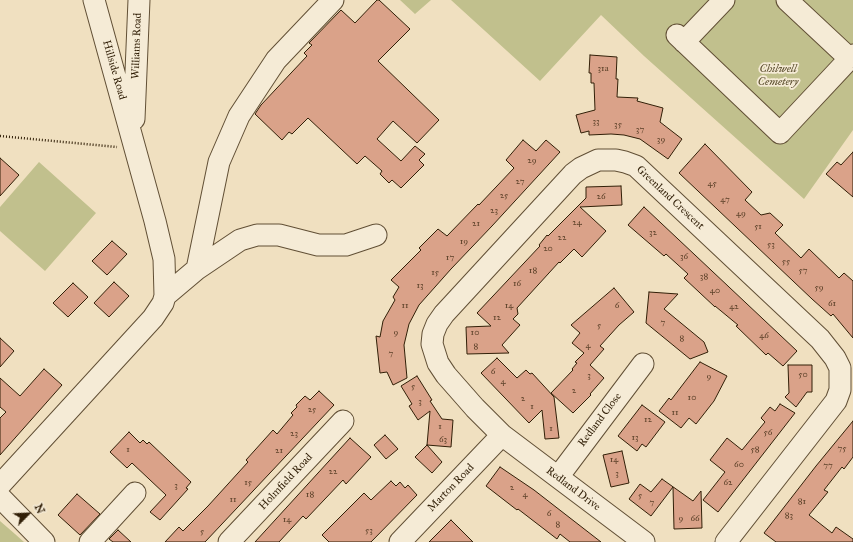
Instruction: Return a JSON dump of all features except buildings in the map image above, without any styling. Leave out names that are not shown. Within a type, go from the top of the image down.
[{"type":"street","name":"Hillside Road","points":[[94,0],[135,144]]},
{"type":"street","name":"Williams Road","points":[[135,144],[139,0]]},
{"type":"street","points":[[197,269],[219,162],[239,116],[276,60],[333,0]]},
{"type":"street","points":[[724,0],[681,39],[780,133],[851,57],[787,0]]},
{"type":"street","points":[[0,485],[153,318],[163,303],[165,296],[164,259],[135,144]]},
{"type":"street","name":"Greenland Crescent","points":[[502,435],[475,408],[446,375],[438,363],[432,344],[437,324],[444,314],[573,174],[581,168],[598,160],[625,162],[636,166],[820,339],[835,358],[840,368],[840,390],[836,401],[726,542]]},
{"type":"street","points":[[165,296],[197,269],[240,240],[256,235],[279,236],[318,245],[346,245],[376,235]]},
{"type":"street","name":"Redland Close","points":[[558,477],[643,364]]},
{"type":"street","name":"Holmfield Road","points":[[228,542],[343,421]]},
{"type":"street","name":"Redland Drive","points":[[502,435],[644,542]]},
{"type":"street","name":"Marton Road","points":[[400,542],[502,435]]},
{"type":"street","points":[[90,542],[134,493]]},
{"type":"street","points":[[0,497],[44,542]]},
{"type":"path","points":[[0,136],[135,144]]},
{"type":"green space","points":[[400,0],[431,0],[415,14]]},
{"type":"green space","name":"Chilwell Cemetery","points":[[451,0],[853,0],[853,130],[804,199],[644,56],[601,15],[540,81]]},
{"type":"green space","points":[[39,162],[96,213],[45,271],[0,231],[0,207]]},
{"type":"green space","points":[[0,521],[15,534],[24,542],[0,542]]}]
